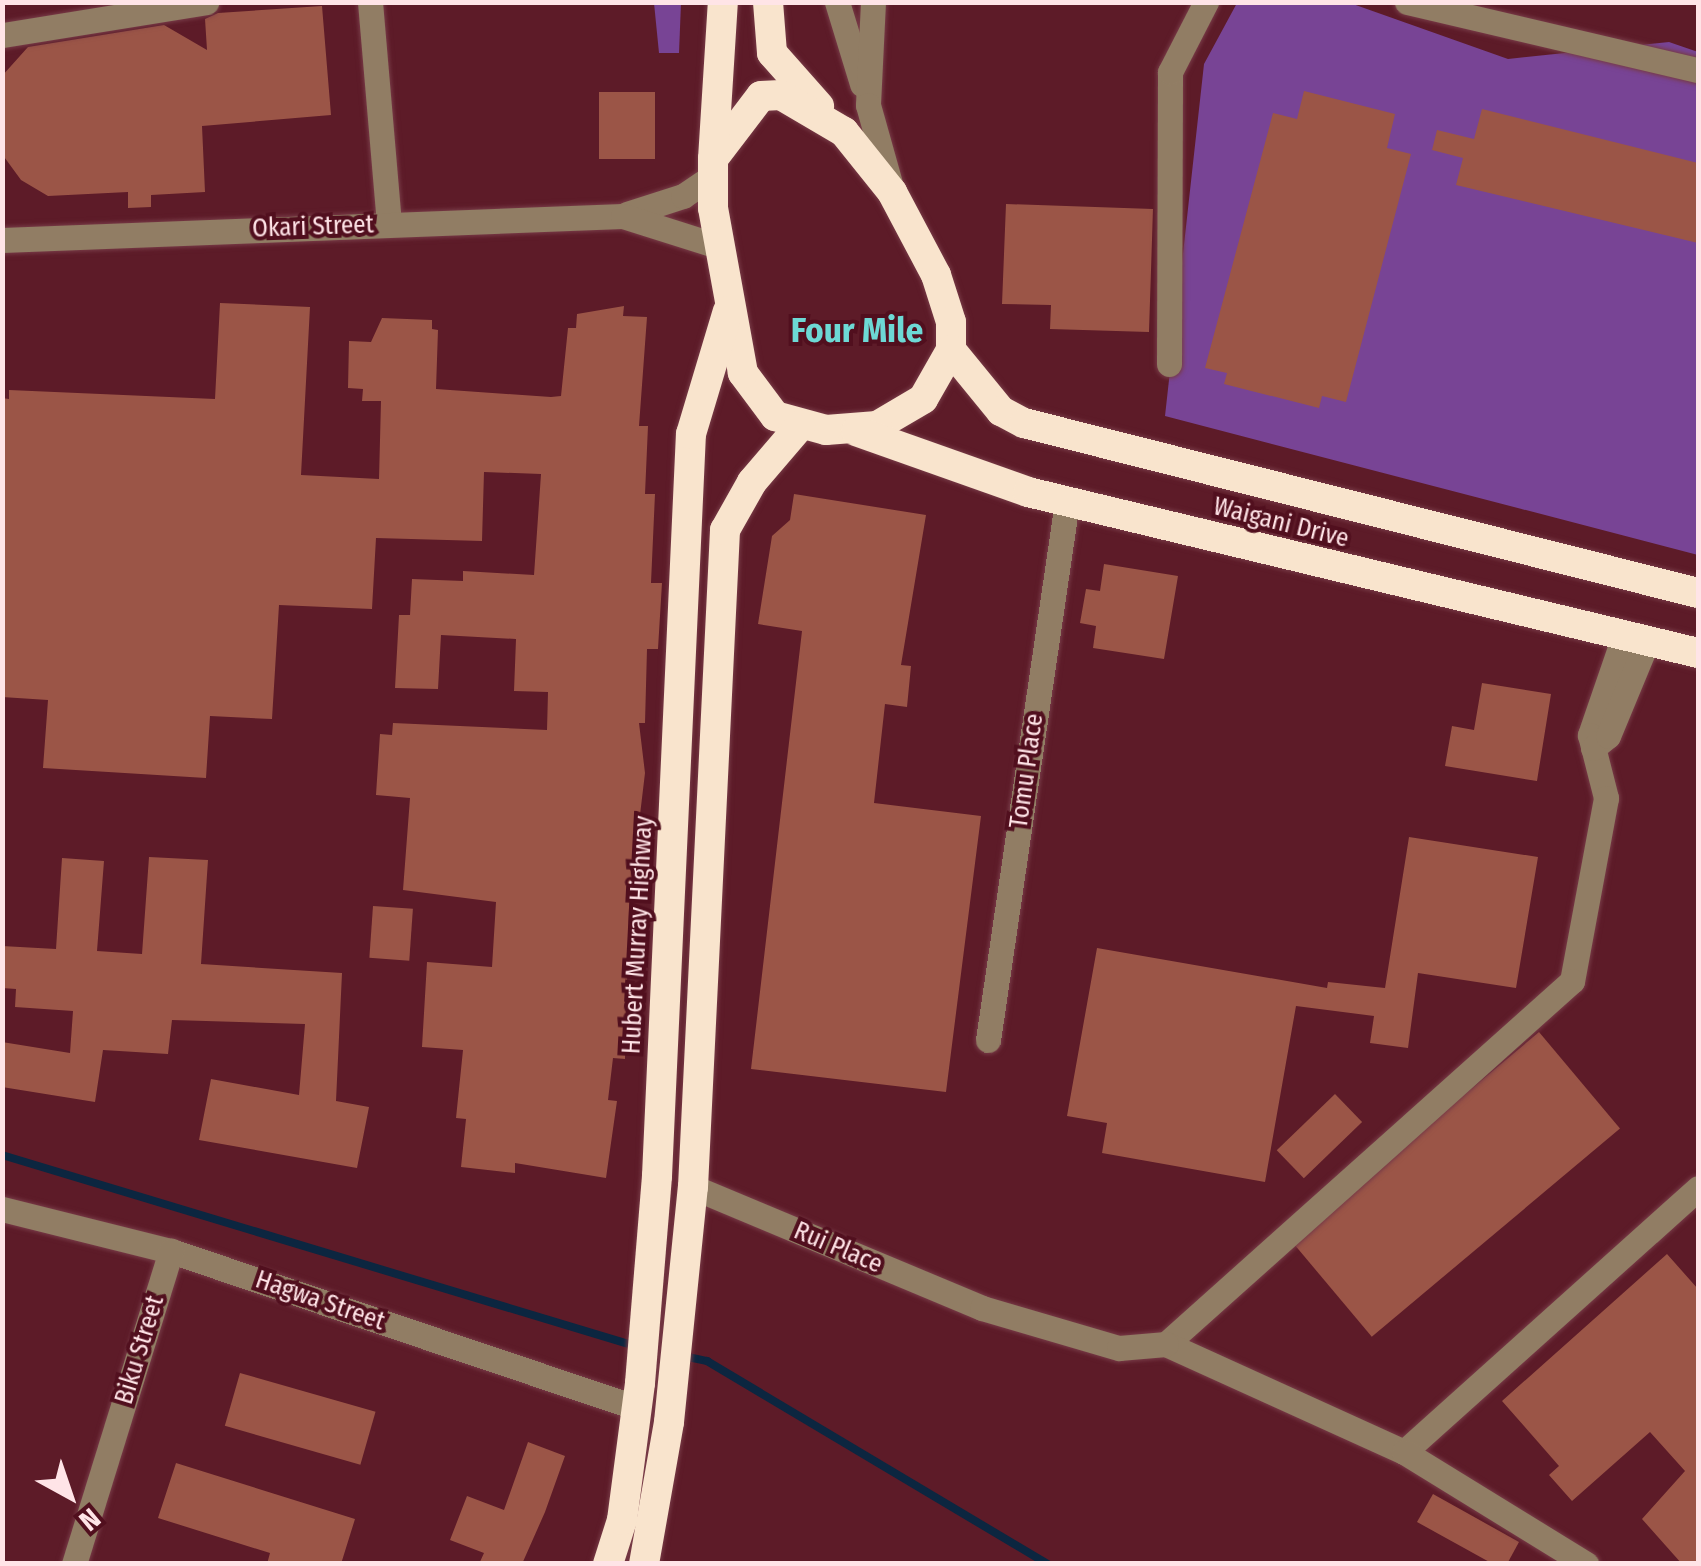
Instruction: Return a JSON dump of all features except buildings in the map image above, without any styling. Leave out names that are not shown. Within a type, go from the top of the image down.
[{"type":"highway","points":[[723,2],[713,168],[728,311],[743,373],[775,416],[800,426],[856,432],[896,418],[923,399],[951,350],[951,322],[936,275],[892,192],[772,53],[768,2]]},
{"type":"highway","points":[[713,168],[761,96],[781,95],[844,132]]},
{"type":"highway","name":"Hubert Murray Highway","points":[[608,1564],[622,1520],[648,1306],[691,434],[728,311]]},
{"type":"highway","name":"Waigani Drive","points":[[951,350],[1001,411],[1024,423],[1698,593]]},
{"type":"highway","points":[[644,1564],[674,1376],[694,1188],[726,530],[752,482],[800,426]]},
{"type":"highway","name":"Waigani Drive","points":[[856,432],[1067,502],[1698,653]]},
{"type":"street","points":[[2,35],[206,2]]},
{"type":"street","points":[[370,2],[389,224]]},
{"type":"street","points":[[837,2],[892,192]]},
{"type":"street","points":[[868,105],[872,2]]},
{"type":"street","points":[[1169,364],[1170,72],[1206,2]]},
{"type":"street","points":[[1406,2],[1698,70]]},
{"type":"street","name":"Okari Street","points":[[2,240],[623,216],[683,196],[713,168]]},
{"type":"street","name":"Okari Street","points":[[623,216],[721,247]]},
{"type":"street","name":"Tomu Place","points":[[988,1040],[1067,502]]},
{"type":"street","points":[[1586,1564],[1404,1452],[1166,1344],[1572,981],[1606,798],[1590,735],[1635,639]]},
{"type":"street","name":"Rui Place","points":[[694,1188],[982,1308],[1119,1348],[1166,1344]]},
{"type":"street","points":[[1404,1452],[1698,1188]]},
{"type":"street","name":"Hagwa Street","points":[[2,1209],[171,1250],[637,1395]]},
{"type":"street","name":"Biku Street","points":[[74,1564],[171,1250]]},
{"type":"shaded area","points":[[654,3],[681,3],[679,53],[659,53]]},
{"type":"shaded area","points":[[1237,3],[1350,3],[1508,59],[1669,42],[1698,52],[1698,555],[1165,416],[1204,64]]},
{"type":"waterway","points":[[2,1155],[635,1346]]},
{"type":"waterway","points":[[683,1356],[707,1361],[1048,1564]]},
{"type":"district","name":"Four Mile","points":[[857,330]]}]
